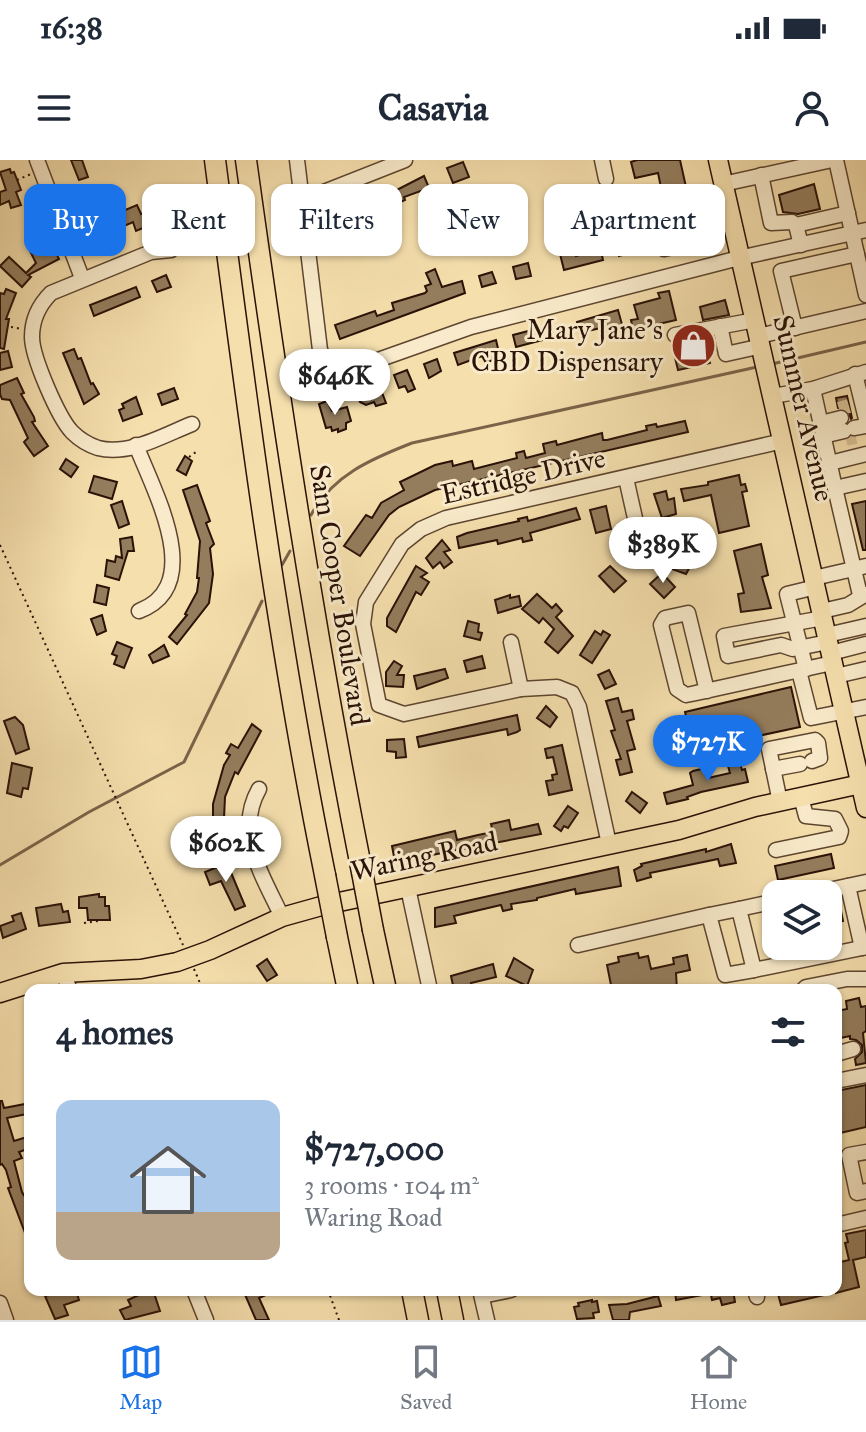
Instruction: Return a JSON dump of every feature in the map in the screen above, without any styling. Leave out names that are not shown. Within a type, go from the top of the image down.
[{"type":"highway","points":[[215,160],[283,653],[347,984]]},
{"type":"highway","name":"Sam Cooper Boulevard","points":[[246,160],[321,660],[385,984]]},
{"type":"highway","points":[[413,1296],[418,1320]]},
{"type":"highway","points":[[448,1296],[453,1320]]},
{"type":"main road","name":"Summer Avenue","points":[[718,160],[723,184]]},
{"type":"main road","name":"Summer Avenue","points":[[725,193],[844,711],[860,756],[866,808]]},
{"type":"main road","name":"Waring Road","points":[[66,982],[189,958],[282,917],[699,825],[863,783]]},
{"type":"main road","name":"Waring Road","points":[[0,993],[24,989]]},
{"type":"street","points":[[297,160],[299,184]]},
{"type":"street","points":[[344,184],[405,160]]},
{"type":"street","points":[[602,160],[606,179]]},
{"type":"street","points":[[723,184],[834,160],[848,213],[859,232],[857,254],[866,295]]},
{"type":"street","points":[[34,167],[82,278]]},
{"type":"street","points":[[761,175],[771,223],[792,222],[796,225],[848,213]]},
{"type":"street","points":[[725,217],[730,216]]},
{"type":"street","points":[[796,225],[801,245]]},
{"type":"street","points":[[308,256],[320,350],[329,368],[344,372],[471,327],[739,258],[859,232]]},
{"type":"street","points":[[795,328],[781,271],[857,254]]},
{"type":"street","points":[[142,255],[51,293],[34,320],[34,353],[65,422],[83,441],[110,450],[136,445],[192,424]]},
{"type":"street","points":[[666,256],[671,275]]},
{"type":"street","points":[[720,326],[726,354],[760,338],[866,311]]},
{"type":"street","points":[[675,335],[720,326],[760,338]]},
{"type":"street","points":[[772,391],[813,389],[861,373],[855,418]]},
{"type":"street","points":[[813,389],[835,488],[860,567],[860,627],[829,642]]},
{"type":"street","points":[[822,429],[855,418]]},
{"type":"street","points":[[822,429],[855,418]]},
{"type":"street","name":"Estridge Drive","points":[[521,689],[404,714],[379,705],[363,624],[364,613],[366,602],[402,544],[421,529],[446,518],[783,441]]},
{"type":"street","points":[[136,445],[171,538],[173,560],[170,581],[161,596],[139,611]]},
{"type":"street","points":[[830,463],[866,454]]},
{"type":"street","points":[[626,478],[643,554]]},
{"type":"street","points":[[835,488],[866,481]]},
{"type":"street","points":[[860,567],[787,594],[801,647],[811,718],[866,707]]},
{"type":"street","points":[[707,691],[688,613],[662,620],[677,689],[686,695],[707,691],[803,670],[829,642],[858,598]]},
{"type":"street","points":[[728,656],[724,636],[795,623],[829,642],[866,669]]},
{"type":"street","points":[[511,642],[521,689],[557,687],[572,693],[579,707],[609,844]]},
{"type":"street","points":[[700,663],[781,645],[793,649],[829,642],[866,644]]},
{"type":"street","points":[[773,769],[820,758],[815,740],[769,749],[773,769],[780,802]]},
{"type":"street","points":[[259,789],[248,814],[250,838],[282,917]]},
{"type":"street","points":[[776,850],[839,837],[841,831],[835,819],[806,816],[801,797]]},
{"type":"street","points":[[842,887],[866,882]]},
{"type":"street","points":[[709,915],[725,975],[864,948],[848,886]]},
{"type":"street","points":[[408,888],[429,984]]},
{"type":"street","points":[[578,945],[762,904]]},
{"type":"street","points":[[739,909],[754,970]]},
{"type":"street","points":[[823,984],[866,979]]},
{"type":"street","points":[[842,1080],[866,1075]]},
{"type":"street","points":[[842,1224],[864,1218],[862,1192],[849,1155],[866,1152]]},
{"type":"street","points":[[196,1296],[206,1320]]},
{"type":"street","points":[[482,1296],[487,1320]]},
{"type":"street","points":[[0,1303],[6,1320]]},
{"type":"path","points":[[17,180],[34,167]]},
{"type":"path","points":[[11,327],[23,329]]},
{"type":"path","points":[[189,457],[196,452]]},
{"type":"path","points":[[0,545],[200,984]]},
{"type":"path","points":[[84,923],[98,921]]},
{"type":"path","points":[[330,1296],[339,1320]]},
{"type":"building","points":[[71,160],[82,160],[88,177],[79,180]]},
{"type":"building","points":[[680,160],[685,184],[660,184],[658,173],[635,178],[631,162]]},
{"type":"building","points":[[463,162],[469,177],[453,183],[447,168]]},
{"type":"building","points":[[10,169],[21,190],[16,192],[21,205],[11,208],[9,201],[0,205],[0,192],[6,190],[0,172]]},
{"type":"building","points":[[424,176],[427,184],[418,184],[418,192],[404,197],[402,201],[402,187]]},
{"type":"building","points":[[814,184],[820,209],[798,214],[783,212],[779,195]]},
{"type":"building","points":[[137,205],[142,228],[136,231],[133,222],[126,225],[126,210]]},
{"type":"building","points":[[32,256],[58,256],[59,259],[28,275],[31,277],[22,287],[0,266],[9,257],[26,273],[36,263]]},
{"type":"building","points":[[560,256],[602,256],[603,260],[564,270]]},
{"type":"building","points":[[528,263],[531,276],[516,279],[513,267]]},
{"type":"building","points":[[435,269],[442,287],[462,281],[465,293],[340,339],[335,325],[375,311],[377,316],[394,310],[392,303],[425,293],[425,286],[431,284],[426,273]]},
{"type":"building","points":[[492,272],[496,283],[482,287],[479,276]]},
{"type":"building","points":[[166,275],[171,287],[157,292],[152,281]]},
{"type":"building","points":[[136,287],[140,297],[94,316],[90,305]]},
{"type":"building","points":[[6,289],[16,293],[6,319],[9,319],[4,349],[0,348],[0,293],[4,294]]},
{"type":"building","points":[[669,291],[676,320],[633,330],[631,320],[638,319],[634,305],[660,298],[658,293]]},
{"type":"building","points":[[725,300],[729,315],[703,320],[700,307]]},
{"type":"building","points":[[618,310],[623,328],[606,332],[605,327],[579,333],[577,322]]},
{"type":"building","points":[[551,325],[554,337],[516,347],[513,335]]},
{"type":"building","points":[[496,340],[500,357],[486,363],[482,356],[458,365],[454,353]]},
{"type":"building","points":[[704,340],[710,363],[678,370],[672,345]]},
{"type":"building","points":[[74,349],[99,394],[84,404],[63,353]]},
{"type":"building","points":[[8,351],[12,367],[0,370],[0,353]]},
{"type":"building","points":[[437,359],[441,371],[429,378],[424,364]]},
{"type":"building","points":[[407,370],[415,389],[408,392],[405,386],[399,388],[394,375]]},
{"type":"building","points":[[17,378],[24,393],[21,394],[34,417],[35,421],[32,422],[48,446],[34,456],[24,442],[28,438],[10,400],[2,399],[0,394],[0,385]]},
{"type":"building","points":[[378,382],[386,403],[376,406],[374,402],[366,405],[360,402],[356,391]]},
{"type":"building","points":[[174,388],[178,399],[162,405],[158,394]]},
{"type":"building","points":[[847,396],[851,419],[848,411],[838,408],[836,398]]},
{"type":"building","points":[[136,397],[142,414],[123,421],[119,410],[124,408],[122,404]]},
{"type":"building","points":[[327,401],[332,411],[347,407],[351,421],[346,423],[346,429],[338,432],[338,429],[332,431],[331,427],[326,428],[319,404]]},
{"type":"building","points":[[685,421],[688,432],[435,490],[389,515],[360,556],[344,546],[366,515],[372,518],[381,503],[404,490],[400,482],[435,465],[452,461],[453,466],[472,461],[474,469],[517,458],[516,453],[524,451],[526,458],[545,453],[543,444],[556,441],[557,445],[602,433],[603,440],[607,440],[647,430],[646,426]]},
{"type":"building","points":[[185,456],[192,461],[186,475],[177,470]]},
{"type":"building","points":[[66,459],[78,467],[71,477],[60,469]]},
{"type":"building","points":[[739,475],[741,485],[745,484],[747,491],[742,492],[749,526],[719,533],[711,495],[684,501],[681,489],[708,485],[708,482]]},
{"type":"building","points":[[94,476],[117,482],[112,499],[89,492]]},
{"type":"building","points":[[197,485],[210,521],[206,523],[214,544],[210,548],[213,574],[209,603],[177,644],[169,637],[187,615],[197,592],[199,578],[200,541],[183,490]]},
{"type":"building","points":[[666,491],[668,500],[674,498],[676,514],[662,518],[654,494]]},
{"type":"building","points":[[122,501],[129,524],[119,528],[111,505]]},
{"type":"building","points":[[866,501],[866,550],[863,550],[852,504]]},
{"type":"building","points":[[606,506],[611,529],[596,533],[590,510]]},
{"type":"building","points":[[576,508],[580,519],[530,533],[532,540],[523,542],[522,538],[498,544],[497,540],[459,548],[457,537],[467,533]]},
{"type":"building","points":[[132,537],[134,551],[128,551],[119,580],[105,576],[107,560],[115,562],[116,556],[122,558],[120,539]]},
{"type":"building","points":[[442,540],[450,550],[444,552],[452,562],[444,568],[440,562],[433,568],[426,558]]},
{"type":"building","points":[[761,544],[768,575],[762,577],[771,608],[741,612],[738,594],[744,593],[734,551]]},
{"type":"building","points":[[675,550],[686,553],[684,560],[692,563],[686,574],[669,568]]},
{"type":"building","points":[[416,566],[427,573],[421,577],[429,582],[421,595],[416,592],[396,632],[387,626],[387,618]]},
{"type":"building","points":[[610,566],[626,581],[614,592],[599,576]]},
{"type":"building","points":[[662,573],[675,587],[664,598],[650,584]]},
{"type":"building","points":[[97,585],[109,588],[106,605],[94,602]]},
{"type":"building","points":[[537,594],[552,608],[556,604],[562,611],[556,617],[573,636],[558,653],[545,642],[554,629],[543,618],[539,623],[522,609]]},
{"type":"building","points":[[510,595],[510,598],[519,596],[521,606],[498,613],[495,600]]},
{"type":"building","points":[[102,615],[106,631],[97,635],[91,619]]},
{"type":"building","points":[[468,621],[479,624],[478,632],[482,633],[480,640],[464,636]]},
{"type":"building","points":[[595,631],[610,635],[592,663],[580,655]]},
{"type":"building","points":[[117,642],[132,648],[124,668],[114,664],[117,656],[112,654]]},
{"type":"building","points":[[164,645],[169,656],[153,663],[149,655]]},
{"type":"building","points":[[482,656],[485,668],[467,672],[464,661]]},
{"type":"building","points":[[394,661],[402,666],[397,675],[404,675],[403,687],[386,686],[386,672]]},
{"type":"building","points":[[445,669],[448,678],[417,689],[414,676]]},
{"type":"building","points":[[609,670],[616,684],[605,689],[598,675]]},
{"type":"building","points":[[791,687],[800,727],[674,754],[670,737],[690,733],[685,712]]},
{"type":"building","points":[[618,698],[622,712],[632,710],[634,719],[627,721],[635,749],[627,751],[632,772],[620,775],[616,760],[621,759],[611,731],[615,730],[606,701]]},
{"type":"building","points":[[546,706],[557,717],[550,727],[537,718]]},
{"type":"building","points":[[517,715],[520,730],[508,735],[507,729],[419,747],[417,737]]},
{"type":"building","points":[[15,717],[23,725],[29,749],[16,754],[4,721]]},
{"type":"building","points":[[252,724],[261,731],[238,774],[235,772],[225,797],[223,840],[226,839],[227,847],[222,850],[223,853],[210,856],[205,845],[213,843],[213,804],[230,755],[226,753],[231,744],[238,748]]},
{"type":"building","points":[[404,739],[406,757],[396,758],[396,752],[387,751],[387,740]]},
{"type":"building","points":[[562,745],[572,790],[549,795],[546,781],[553,780],[552,775],[557,774],[553,757],[547,758],[545,749]]},
{"type":"building","points":[[12,763],[32,768],[28,789],[23,788],[21,797],[7,793]]},
{"type":"building","points":[[740,763],[748,782],[701,792],[667,804],[664,793],[693,785],[690,773],[693,771],[706,768],[708,778],[730,773],[728,766]]},
{"type":"building","points":[[632,792],[647,803],[640,813],[626,801]]},
{"type":"building","points":[[568,806],[578,813],[568,828],[564,826],[561,831],[554,826]]},
{"type":"building","points":[[509,820],[511,830],[538,824],[541,834],[395,862],[392,846],[455,831],[457,840],[493,832],[491,824]]},
{"type":"building","points":[[731,844],[736,863],[720,866],[718,859],[650,873],[651,877],[637,881],[634,870],[641,864]]},
{"type":"building","points":[[831,854],[834,868],[778,880],[775,866]]},
{"type":"building","points":[[227,863],[245,906],[235,910],[221,881],[210,885],[205,872]]},
{"type":"building","points":[[618,867],[621,886],[576,894],[575,889],[511,904],[512,909],[503,911],[501,905],[454,916],[456,923],[435,927],[435,908]]},
{"type":"building","points":[[99,894],[99,897],[105,897],[105,906],[109,906],[110,920],[88,920],[87,908],[79,908],[79,897]]},
{"type":"building","points":[[61,904],[63,912],[68,911],[70,922],[39,926],[36,908]]},
{"type":"building","points":[[21,913],[26,929],[3,938],[0,926],[14,921],[12,916]]},
{"type":"building","points":[[638,953],[639,958],[648,956],[651,969],[674,964],[673,958],[687,955],[690,970],[676,973],[677,984],[611,984],[607,965],[619,962],[618,957]]},
{"type":"building","points":[[514,958],[533,970],[528,984],[506,976]]},
{"type":"building","points":[[267,959],[277,975],[267,981],[257,966]]},
{"type":"building","points":[[493,964],[496,977],[471,984],[453,984],[451,976]]},
{"type":"building","points":[[859,998],[861,1007],[866,1006],[866,1031],[863,1033],[866,1063],[856,1065],[855,1059],[862,1052],[862,1045],[850,1036],[842,1038],[842,1010],[847,1009],[846,1001]]},
{"type":"building","points":[[866,1085],[866,1127],[842,1133],[842,1090]]},
{"type":"building","points":[[0,1101],[4,1108],[24,1104],[24,1115],[7,1118],[14,1141],[24,1138],[24,1150],[19,1152],[22,1158],[14,1161],[24,1195],[24,1230],[8,1188],[11,1187],[6,1170],[0,1165]]},
{"type":"building","points":[[866,1230],[866,1257],[853,1260],[859,1287],[842,1291],[842,1262],[849,1260],[846,1234]]},
{"type":"building","points":[[45,1296],[78,1296],[79,1300],[64,1305],[68,1315],[55,1319]]},
{"type":"building","points":[[137,1296],[155,1296],[160,1311],[125,1320],[120,1310],[131,1306],[128,1300]]},
{"type":"building","points":[[246,1296],[264,1296],[259,1298],[269,1320],[256,1320]]},
{"type":"building","points":[[658,1296],[661,1306],[630,1312],[629,1320],[613,1320],[609,1305]]},
{"type":"building","points":[[676,1296],[697,1296],[676,1300]]},
{"type":"building","points":[[711,1296],[734,1296],[735,1302],[722,1305],[720,1298],[712,1300]]},
{"type":"building","points":[[779,1296],[820,1296],[781,1305]]},
{"type":"building","points":[[597,1301],[599,1312],[593,1313],[594,1318],[577,1319],[574,1307]]},
{"type":"waterway","points":[[772,364],[866,342]]},
{"type":"waterway","points":[[311,515],[330,489],[354,470],[412,443],[757,367]]},
{"type":"waterway","points":[[282,565],[290,551]]},
{"type":"waterway","points":[[0,865],[89,812],[184,762],[262,601]]},
{"type":"tunnel","points":[[839,409],[849,406]]},
{"type":"tunnel","points":[[846,439],[856,437]]},
{"type":"place","name":"Mary Jane's CBD Dispensary","points":[[694,345]]}]
